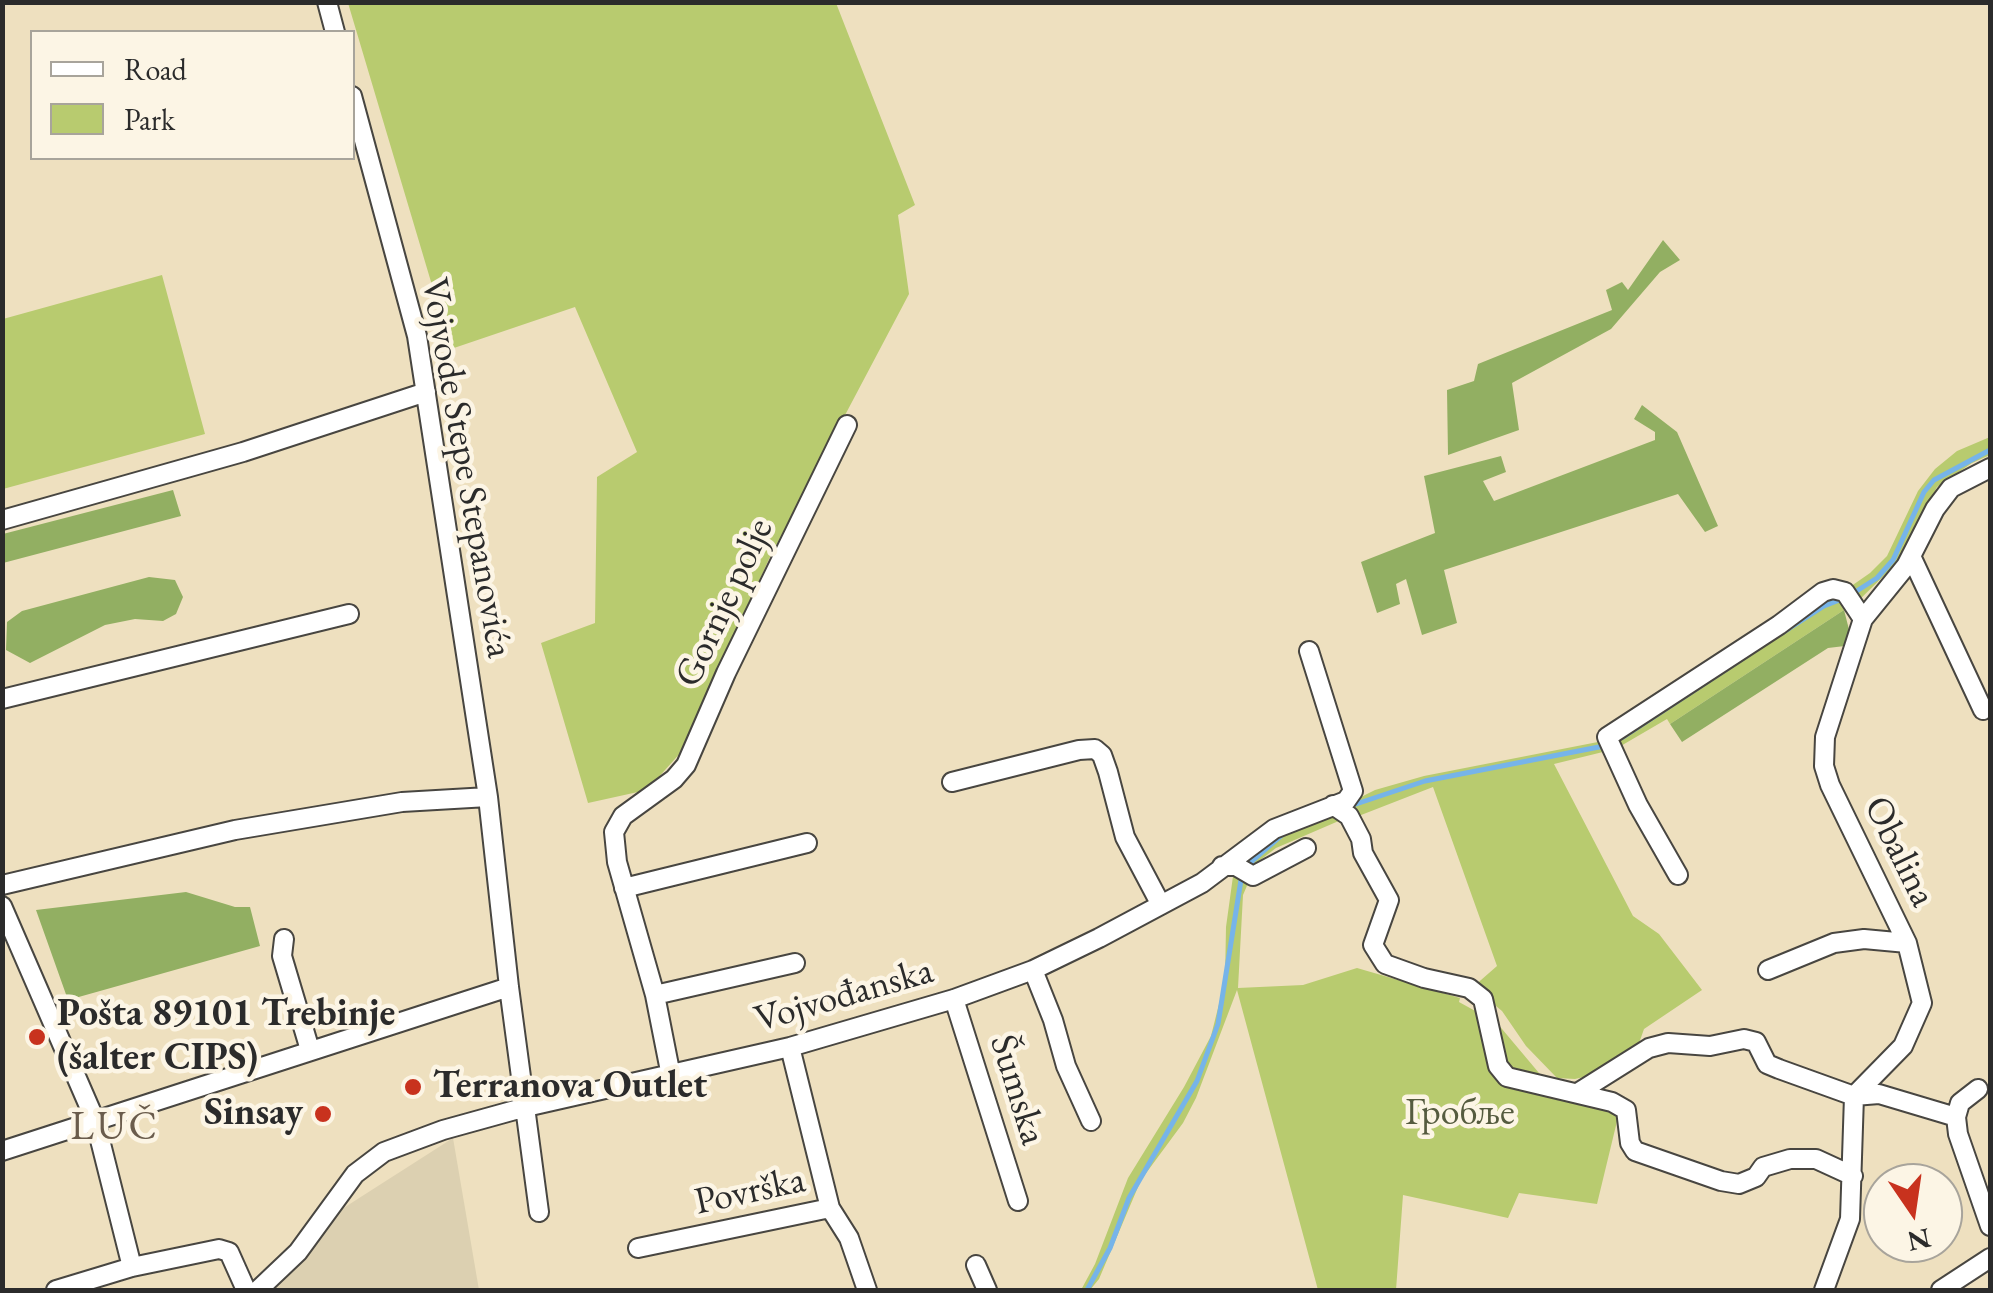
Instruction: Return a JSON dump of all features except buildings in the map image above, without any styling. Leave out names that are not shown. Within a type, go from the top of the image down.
[{"type":"street","points":[[327,2],[335,30]]},
{"type":"street","name":"Vojvode Stepe Stepanovića","points":[[355,107],[418,336],[488,797],[540,1212]]},
{"type":"street","points":[[2,520],[243,452],[426,392]]},
{"type":"street","name":"Gornje polje","points":[[624,888],[614,832],[624,816],[686,766],[726,673],[847,425]]},
{"type":"street","name":"Obalina","points":[[1854,1096],[1903,1046],[1922,1003],[1906,943],[1862,856],[1824,766],[1824,737],[1859,614],[1912,556],[1935,509],[1951,488],[1990,468]]},
{"type":"street","points":[[1912,556],[1983,710]]},
{"type":"street","points":[[1678,875],[1610,746],[1823,592],[1844,592],[1859,614]]},
{"type":"street","points":[[2,699],[349,614]]},
{"type":"street","points":[[1309,651],[1353,791],[1339,809],[1360,839],[1363,853],[1389,900],[1373,946],[1385,964],[1469,988],[1483,999],[1498,1066],[1507,1077],[1579,1092],[1626,1110],[1634,1151],[1720,1182],[1739,1184],[1756,1177],[1763,1167],[1790,1159],[1816,1159],[1853,1176]]},
{"type":"street","points":[[952,782],[1079,750],[1095,750],[1102,755],[1108,772],[1125,837],[1161,905]]},
{"type":"street","points":[[2,885],[235,830],[402,802],[488,797]]},
{"type":"street","name":"Vojvođanska","points":[[258,1290],[298,1252],[355,1174],[384,1152],[526,1106],[790,1048],[1032,970],[1202,883],[1274,828],[1339,809]]},
{"type":"street","points":[[671,1076],[656,996],[624,888],[807,842]]},
{"type":"street","points":[[1229,866],[1253,876],[1306,848]]},
{"type":"street","points":[[2,906],[95,1120],[132,1267]]},
{"type":"street","points":[[284,939],[282,956],[310,1050]]},
{"type":"street","points":[[1768,970],[1834,942],[1906,943]]},
{"type":"street","name":"Vojvođanska","points":[[656,996],[796,962]]},
{"type":"street","points":[[1032,970],[1053,1020],[1066,1066],[1091,1122]]},
{"type":"street","points":[[2,1151],[509,987]]},
{"type":"street","name":"Šumska","points":[[954,998],[1018,1201]]},
{"type":"street","points":[[1579,1092],[1650,1048],[1668,1044],[1710,1046],[1744,1039],[1756,1042],[1767,1064],[1854,1096],[1879,1094],[1956,1117]]},
{"type":"street","name":"Površka","points":[[638,1248],[830,1208],[790,1048]]},
{"type":"street","points":[[1978,1089],[1960,1103],[1956,1117],[1958,1134],[1990,1226]]},
{"type":"street","points":[[1824,1290],[1850,1219],[1854,1096]]},
{"type":"street","points":[[830,1208],[849,1238],[866,1290]]},
{"type":"street","points":[[56,1290],[132,1267],[219,1248],[229,1252],[246,1290]]},
{"type":"street","points":[[1941,1290],[1990,1258]]},
{"type":"street","points":[[976,1265],[987,1290]]},
{"type":"shaded area","points":[[453,1138],[479,1290],[272,1290],[342,1209]]},
{"type":"green space","points":[[348,3],[836,3],[915,205],[898,215],[909,294],[769,559],[683,750],[647,790],[588,803],[541,643],[595,623],[597,477],[637,452],[575,307],[451,349]]},
{"type":"green space","points":[[1663,240],[1680,260],[1660,272],[1611,329],[1512,383],[1519,430],[1448,455],[1447,390],[1474,381],[1478,364],[1612,310],[1606,290],[1622,282],[1628,290]]},
{"type":"green space","points":[[162,275],[205,434],[3,489],[3,319]]},
{"type":"green space","points":[[1642,405],[1677,432],[1718,526],[1705,532],[1678,494],[1444,570],[1457,623],[1422,635],[1406,579],[1396,584],[1400,604],[1377,613],[1361,562],[1435,533],[1424,476],[1501,456],[1506,472],[1483,481],[1494,501],[1655,440],[1655,432],[1634,419]]},
{"type":"green space","points":[[1990,437],[1990,455],[1937,487],[1897,563],[1855,604],[1847,589],[1887,556],[1918,491],[1935,469],[1957,451]]},
{"type":"green space","points":[[173,490],[181,516],[3,563],[3,534]]},
{"type":"green space","points":[[149,577],[175,580],[183,597],[176,614],[163,621],[135,619],[105,625],[30,663],[6,650],[7,622],[22,611]]},
{"type":"green space","points":[[1836,596],[1844,610],[1670,724],[1667,719],[1619,747],[1616,736]]},
{"type":"green space","points":[[1844,610],[1853,645],[1828,648],[1682,742],[1670,724]]},
{"type":"green space","points":[[1603,741],[1607,751],[1554,764],[1633,916],[1659,934],[1702,990],[1644,1029],[1637,1049],[1597,1074],[1557,1078],[1526,1046],[1502,1011],[1473,987],[1497,966],[1433,787],[1356,817],[1345,805],[1375,790],[1424,776]]},
{"type":"green space","points":[[1327,810],[1341,820],[1276,848],[1255,864],[1239,860],[1262,841]]},
{"type":"green space","name":"Гробље","points":[[1234,869],[1249,881],[1243,895],[1238,988],[1303,985],[1357,968],[1460,998],[1459,1002],[1497,1023],[1560,1098],[1574,1097],[1619,1113],[1597,1204],[1519,1193],[1508,1218],[1403,1195],[1396,1290],[1318,1290],[1237,990],[1183,1123],[1141,1180],[1099,1279],[1090,1290],[1081,1290],[1128,1178],[1211,1036],[1225,980],[1226,927]]},
{"type":"green space","points":[[186,892],[235,907],[250,907],[260,946],[68,1000],[36,910]]},
{"type":"waterway","points":[[1852,594],[1877,578],[1893,560],[1924,492],[1934,480],[1990,450]]},
{"type":"waterway","points":[[1782,633],[1842,599]]},
{"type":"waterway","points":[[1623,737],[1748,655]]},
{"type":"waterway","points":[[1353,805],[1425,781],[1604,746]]},
{"type":"waterway","points":[[1087,1290],[1110,1248],[1129,1198],[1197,1081],[1218,1024],[1241,880],[1253,860],[1283,834]]},
{"type":"place","name":"Pošta 89101 Trebinje (šalter CIPS)","points":[[37,1037]]},
{"type":"place","name":"Terranova Outlet","points":[[413,1087]]},
{"type":"place","name":"Sinsay","points":[[323,1114]]},
{"type":"district","name":"LUČ","points":[[115,1128]]}]
